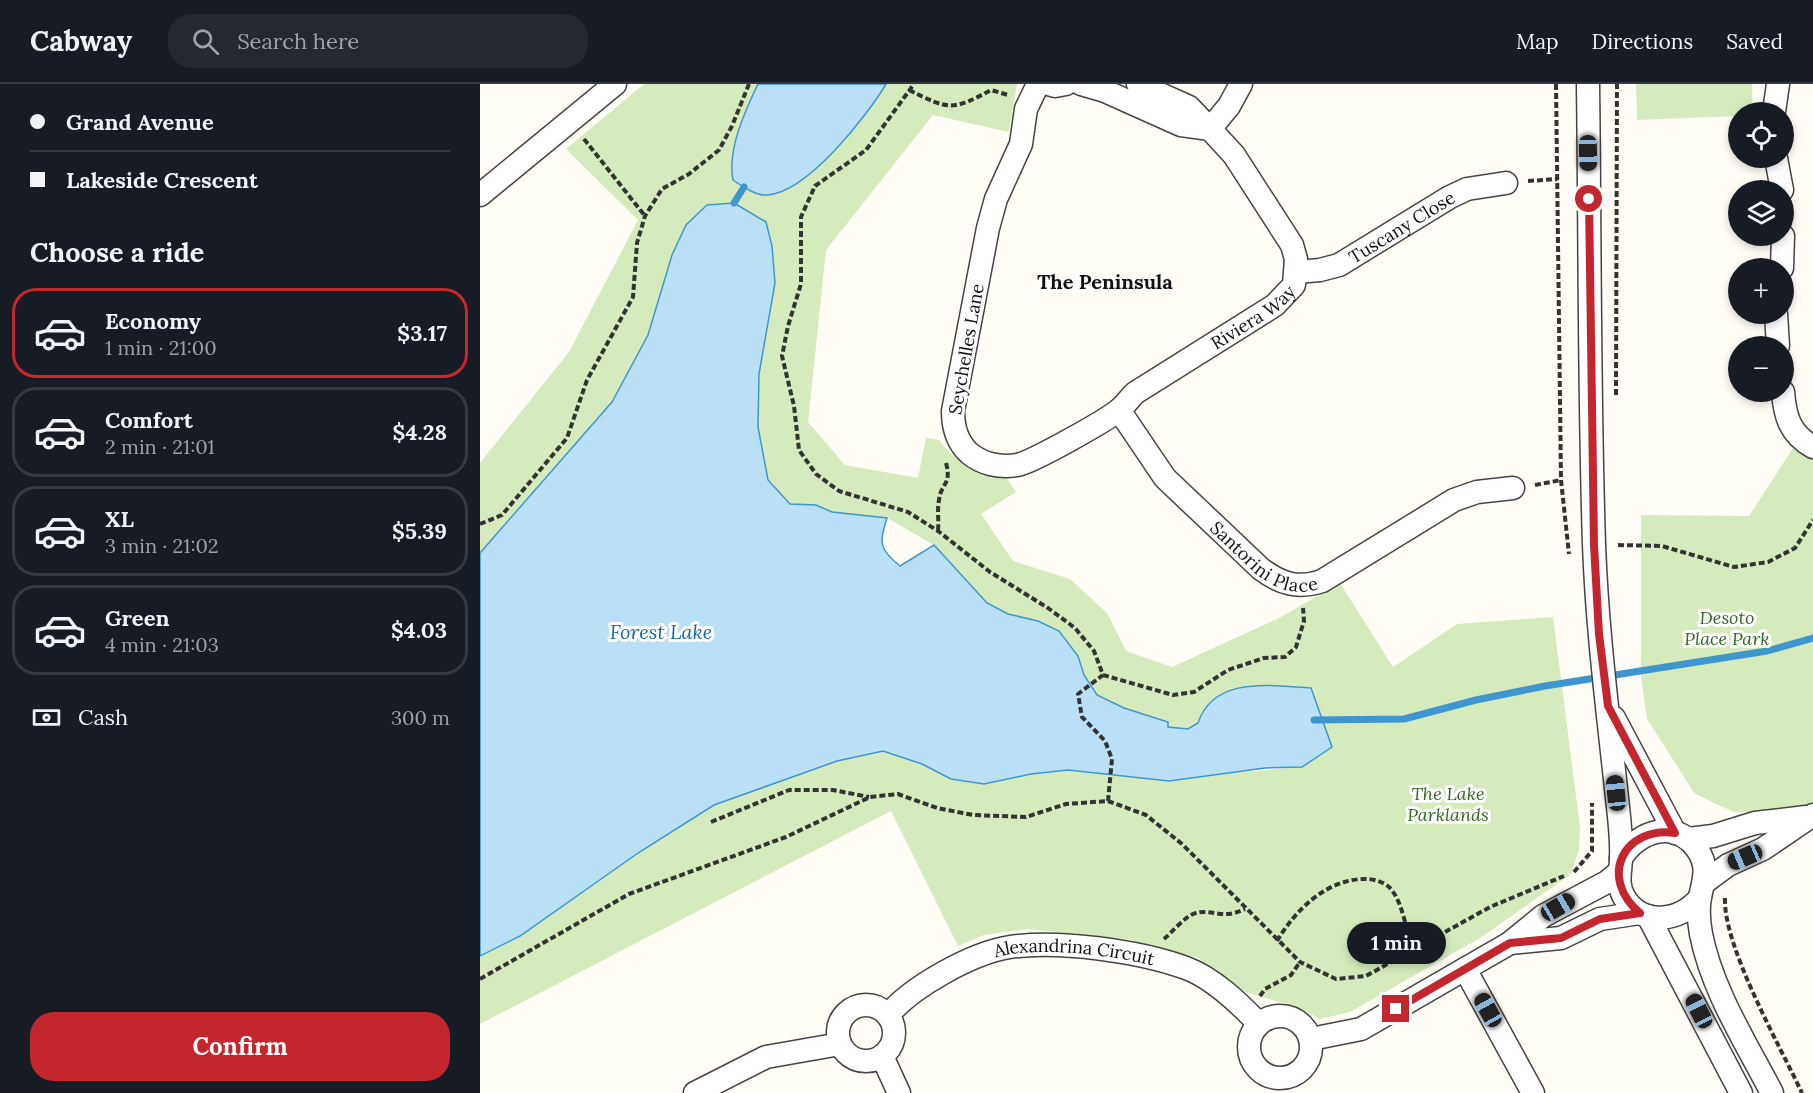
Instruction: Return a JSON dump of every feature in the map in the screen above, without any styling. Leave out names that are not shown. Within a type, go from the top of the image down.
[{"type":"street","points":[[480,195],[615,84]]},
{"type":"street","points":[[1048,84],[1055,86],[1066,84]]},
{"type":"street","points":[[1081,84],[1105,91],[1181,125],[1210,129],[1229,106],[1241,84]]},
{"type":"street","name":"Riviera Way","points":[[1119,410],[1135,393],[1275,305],[1294,285],[1297,272],[1292,245],[1234,155],[1189,107],[1138,84]]},
{"type":"street","points":[[1588,84],[1594,545],[1599,634],[1608,706],[1623,896],[1644,914],[1741,1093]]},
{"type":"street","points":[[1775,102],[1778,84]]},
{"type":"street","name":"Seychelles Lane","points":[[1033,92],[1021,144],[996,199],[988,228],[953,411],[956,435],[961,445],[971,455],[990,465],[1019,465],[1119,410]]},
{"type":"street","name":"Tuscany Close","points":[[1297,272],[1320,270],[1339,265],[1450,196],[1467,189],[1506,183]]},
{"type":"street","points":[[1784,402],[1786,418],[1799,439],[1813,447]]},
{"type":"street","name":"Santorini Place","points":[[1119,410],[1165,478],[1262,569],[1275,579],[1301,586],[1322,581],[1454,500],[1477,492],[1513,488]]},
{"type":"street","points":[[1608,706],[1681,836],[1702,858],[1703,890],[1699,927],[1705,952],[1734,1020],[1772,1093]]},
{"type":"street","points":[[1311,1040],[1361,1029],[1510,943],[1543,916],[1606,882],[1620,865],[1630,844],[1644,835],[1659,831],[1681,836],[1713,836],[1755,822],[1812,816]]},
{"type":"street","points":[[1510,943],[1561,938],[1600,919],[1644,914],[1663,919],[1677,916],[1690,909],[1703,890],[1728,865],[1763,849],[1812,816]]},
{"type":"street","name":"Alexandrina Circuit","points":[[888,1015],[919,987],[986,953],[1033,945],[1127,951],[1188,969],[1214,985],[1253,1018]]},
{"type":"street","points":[[1465,969],[1533,1093]]},
{"type":"street","points":[[873,1005],[888,1015],[894,1032],[889,1049],[882,1056],[866,1061],[858,1060],[844,1051],[840,1044],[838,1026],[842,1017],[855,1006],[873,1005]]},
{"type":"street","points":[[1289,1017],[1306,1029],[1311,1040],[1309,1060],[1303,1069],[1285,1079],[1259,1084],[1248,1050],[1253,1018],[1289,1017]]},
{"type":"street","points":[[695,1093],[766,1057],[840,1044]]},
{"type":"street","points":[[882,1056],[899,1093]]},
{"type":"path","points":[[480,524],[502,515],[567,438],[587,380],[633,297],[637,243],[645,216],[662,189],[689,174],[719,150],[732,126],[749,84]]},
{"type":"path","points":[[914,84],[866,150],[815,186],[801,217],[801,284],[788,326],[782,357],[794,406],[799,450],[816,474],[839,491],[908,512],[938,531],[990,572],[1048,608],[1075,628],[1094,651],[1103,675]]},
{"type":"path","points":[[1556,84],[1561,480],[1570,559]]},
{"type":"path","points":[[1616,399],[1617,84]]},
{"type":"path","points":[[909,90],[940,106],[962,106],[992,90],[1033,92]]},
{"type":"path","points":[[570,121],[645,216]]},
{"type":"path","points":[[1506,183],[1557,179]]},
{"type":"path","points":[[938,531],[939,498],[950,475]]},
{"type":"path","points":[[1618,545],[1662,546],[1734,567],[1768,562],[1795,548],[1813,520]]},
{"type":"path","points":[[1617,534],[1618,556]]},
{"type":"path","points":[[1103,675],[1173,695],[1194,692],[1228,670],[1264,658],[1285,657],[1296,647],[1305,621],[1301,586]]},
{"type":"path","points":[[1103,675],[1078,694],[1082,717],[1105,741],[1112,759],[1108,801]]},
{"type":"path","points":[[711,822],[737,809],[789,790],[833,790],[870,798]]},
{"type":"path","points":[[480,979],[629,894],[786,837],[870,798],[898,794],[937,808],[973,814],[1026,818],[1066,804],[1108,801],[1146,815],[1182,844],[1300,962],[1336,979],[1365,976],[1490,907],[1575,872],[1592,851],[1592,795]]},
{"type":"path","points":[[1277,941],[1286,926],[1328,888],[1349,878],[1374,879],[1389,887],[1406,921],[1411,951]]},
{"type":"path","points":[[1138,955],[1160,942],[1192,914],[1208,912],[1230,916],[1245,909]]},
{"type":"path","points":[[1253,1018],[1265,989],[1291,975],[1300,962]]},
{"type":"green space","name":"The Lake Parklands","points":[[644,84],[758,84],[749,104],[876,101],[886,84],[1017,84],[1009,132],[933,115],[826,250],[808,422],[845,465],[918,478],[926,438],[939,440],[953,455],[967,464],[1004,474],[1016,492],[981,514],[1013,561],[1070,579],[1107,613],[1126,651],[1172,667],[1281,617],[1340,583],[1393,667],[1457,624],[1553,617],[1580,827],[1579,849],[1571,874],[1482,937],[1350,1012],[1320,1019],[1300,1008],[1245,992],[1198,958],[1127,939],[1026,929],[984,935],[958,946],[891,811],[480,1024],[480,956],[520,936],[638,853],[714,805],[837,761],[883,751],[922,764],[951,779],[1068,770],[1228,773],[1302,767],[1198,723],[1188,729],[1168,727],[1168,722],[1124,708],[1097,695],[1084,675],[1078,656],[1038,621],[1008,614],[986,603],[934,545],[887,518],[832,512],[816,505],[790,504],[768,480],[758,427],[759,374],[775,283],[672,255],[648,335],[612,402],[480,553],[480,463],[569,352],[638,220],[566,149]]},
{"type":"green space","points":[[1636,84],[1752,84],[1753,102],[1728,102],[1728,116],[1637,120]]},
{"type":"green space","name":"Desoto Place Park","points":[[1799,439],[1813,447],[1813,815],[1734,812],[1695,794],[1647,719],[1641,677],[1641,515],[1749,516]]},
{"type":"water","points":[[758,84],[886,84],[851,133],[817,167],[783,191],[763,195],[733,180],[732,168],[738,131]]},
{"type":"water","name":"Forest Lake","points":[[734,203],[766,222],[772,246],[775,283],[759,374],[758,427],[768,480],[790,504],[816,505],[832,512],[887,518],[883,545],[888,555],[900,566],[934,545],[987,603],[1008,614],[1038,621],[1059,631],[1078,656],[1084,675],[1097,695],[1124,708],[1168,722],[1168,727],[1188,729],[1198,723],[1206,708],[1217,697],[1231,690],[1262,686],[1311,688],[1332,747],[1302,767],[1265,768],[1169,781],[1068,770],[1031,774],[984,784],[951,779],[922,764],[883,751],[837,761],[714,805],[638,853],[520,936],[480,956],[480,553],[612,402],[648,335],[672,255],[686,225],[707,205]]},
{"type":"waterway","points":[[734,203],[744,187]]},
{"type":"waterway","points":[[1314,720],[1404,719],[1476,700],[1545,686],[1767,651],[1813,638]]},
{"type":"district","name":"The Peninsula","points":[[1105,281]]},
{"type":"route","points":[[1396,1009],[1510,943],[1561,938],[1600,919],[1640,913],[1623,896],[1618,873],[1621,858],[1630,844],[1644,835],[1659,831],[1675,833],[1641,774],[1608,706],[1599,634],[1594,545],[1589,199]]}]
